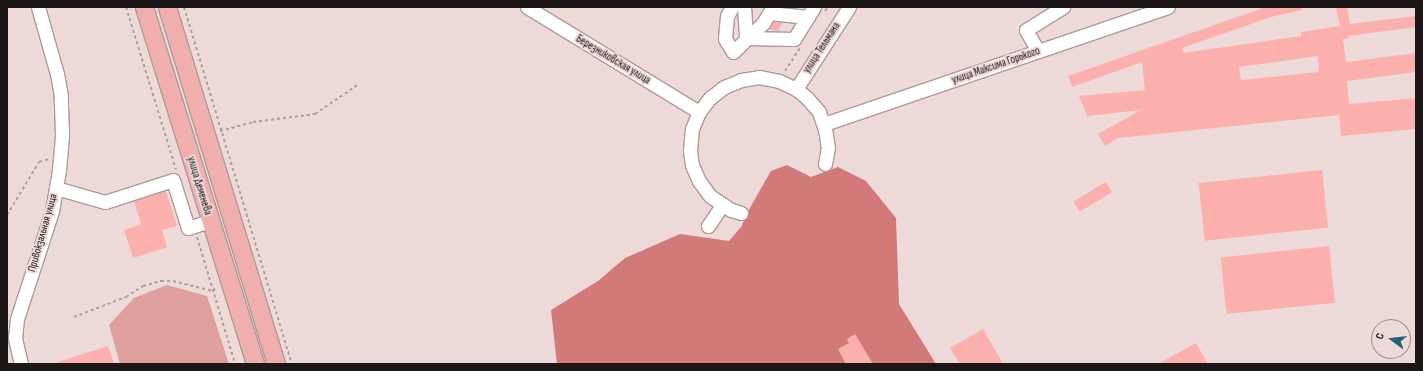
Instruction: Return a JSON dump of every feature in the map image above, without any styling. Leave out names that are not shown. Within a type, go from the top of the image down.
[{"type":"main road","name":"улица Деменева","points":[[144,7],[255,364]]},
{"type":"main road","name":"улица Деменева","points":[[167,7],[214,133],[246,267],[276,364]]},
{"type":"street","name":"Привокзальная улица","points":[[21,364],[15,338],[17,319],[44,238],[56,188],[62,121],[61,96],[52,56],[38,7]]},
{"type":"street","name":"Березниковская улица","points":[[526,7],[699,112]]},
{"type":"street","points":[[732,7],[727,16],[725,40],[733,52],[763,23],[771,10],[811,12]]},
{"type":"street","points":[[744,7],[746,38]]},
{"type":"street","name":"улица Тельмана","points":[[796,89],[849,7]]},
{"type":"street","points":[[1038,51],[1026,30],[1063,7]]},
{"type":"street","name":"улица Максима Горького","points":[[824,124],[1168,7]]},
{"type":"street","points":[[746,38],[794,38],[811,12]]},
{"type":"street","points":[[741,213],[722,205],[710,196],[699,181],[692,164],[690,141],[692,129],[699,112],[710,98],[724,87],[741,80],[759,77],[796,89],[808,98],[824,124],[828,146],[825,164]]},
{"type":"street","points":[[56,188],[105,202],[173,180],[188,228],[210,221]]},
{"type":"street","points":[[708,226],[722,205]]},
{"type":"street","points":[[226,274],[246,267]]},
{"type":"path","points":[[184,7],[214,133],[292,364]]},
{"type":"path","points":[[214,133],[253,122],[315,114],[359,84]]},
{"type":"path","points":[[7,215],[39,162],[60,156]]},
{"type":"path","points":[[74,316],[126,297],[143,286],[161,281],[173,281],[213,291],[226,274]]},
{"type":"shaded area","points":[[787,165],[811,177],[838,167],[866,181],[896,218],[899,304],[936,364],[557,364],[551,310],[598,281],[625,258],[680,234],[729,241],[741,227],[771,171]]},
{"type":"shaded area","points":[[167,285],[207,296],[229,364],[120,364],[109,325],[134,298]]},
{"type":"building","points":[[1266,7],[1301,7],[1302,10],[1271,17],[1182,48],[1183,53],[1301,36],[1301,32],[1340,26],[1336,7],[1347,7],[1350,24],[1416,16],[1416,27],[1348,36],[1349,38],[1343,39],[1346,62],[1416,53],[1416,72],[1347,81],[1349,104],[1416,98],[1416,129],[1341,136],[1339,115],[1118,138],[1105,146],[1098,134],[1141,110],[1087,116],[1079,96],[1145,90],[1142,62],[1072,87],[1068,76]],"holes":[[[1318,56],[1319,72],[1241,80],[1239,67]]]},
{"type":"building","points":[[773,21],[783,22],[778,31],[768,29]]},
{"type":"building","points":[[1322,170],[1328,228],[1205,241],[1199,183]]},
{"type":"building","points":[[1106,182],[1112,192],[1080,212],[1073,202]]},
{"type":"building","points":[[166,191],[177,226],[162,230],[167,247],[133,258],[124,230],[141,224],[134,201]]},
{"type":"building","points":[[1329,246],[1335,303],[1227,314],[1221,257]]},
{"type":"building","points":[[983,329],[1003,364],[960,364],[950,348]]},
{"type":"building","points":[[855,334],[873,364],[846,364],[838,349],[849,343],[847,339]]},
{"type":"building","points":[[1196,343],[1208,364],[1158,364]]},
{"type":"building","points":[[108,346],[114,364],[58,364],[58,362]]}]
